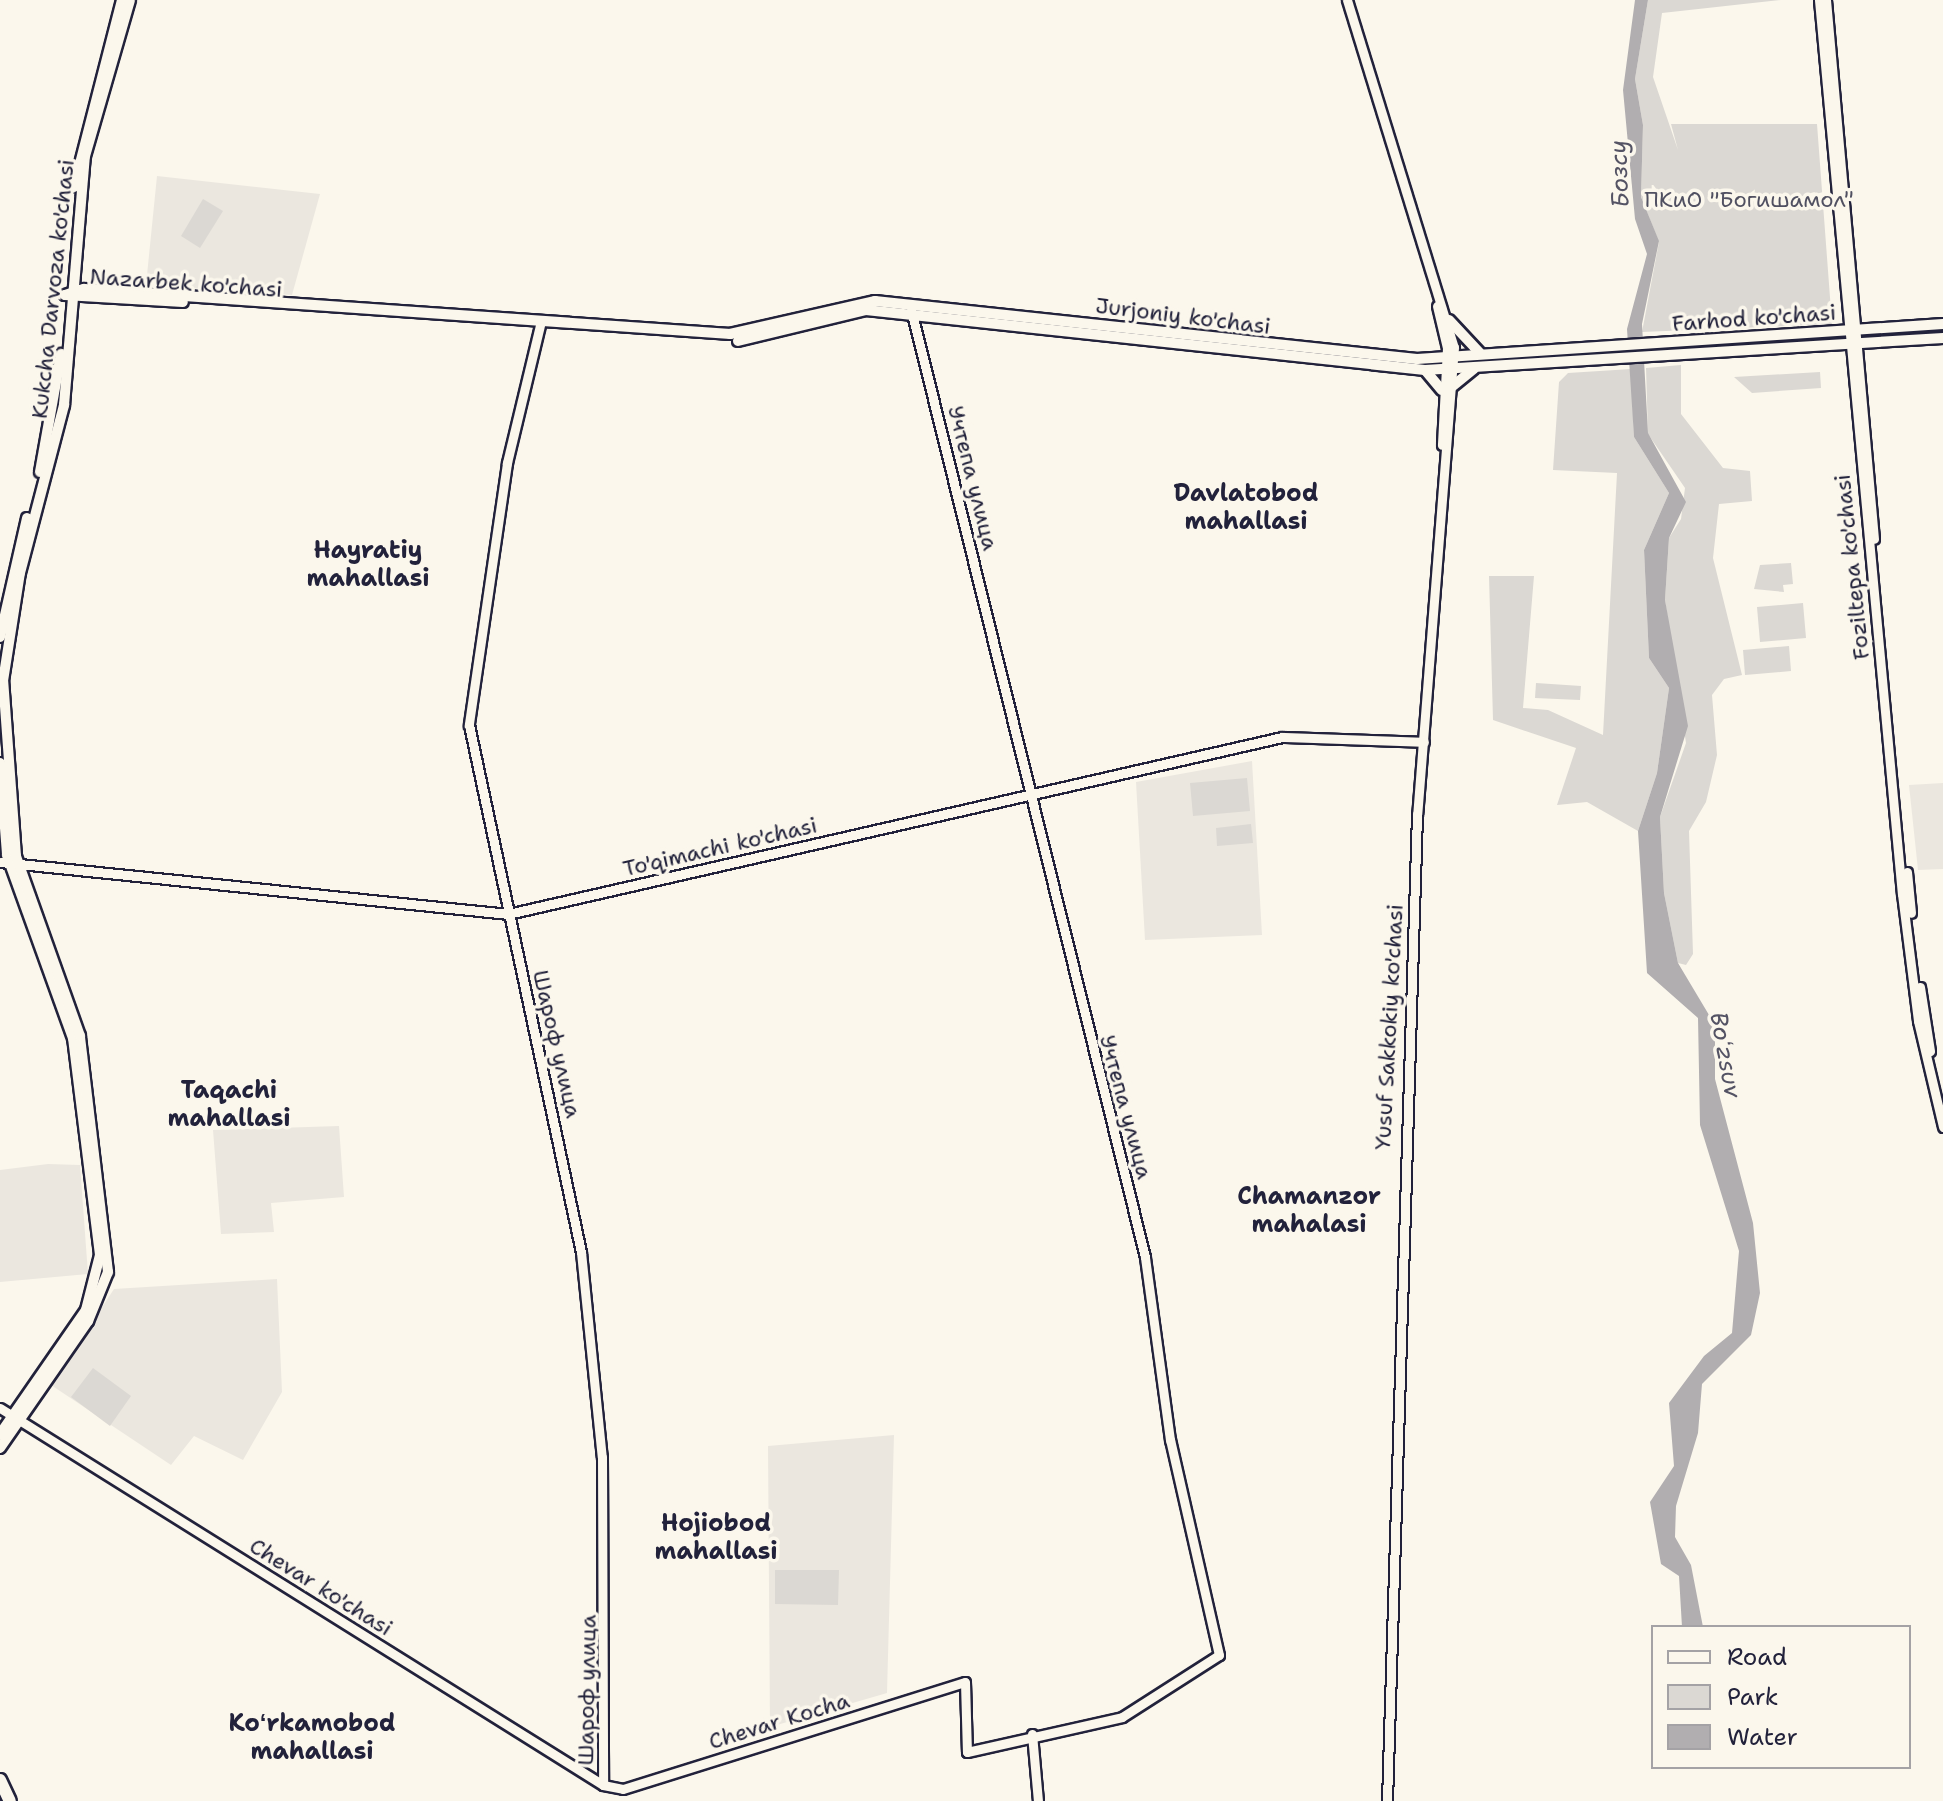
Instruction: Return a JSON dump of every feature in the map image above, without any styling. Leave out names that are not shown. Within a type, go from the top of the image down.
[{"type":"highway","points":[[0,1780],[10,1801]]},
{"type":"main road","name":"Kukcha Darvoza ko'chasi","points":[[8,866],[4,670],[20,573],[64,405],[78,156],[122,0]]},
{"type":"main road","name":"Kukcha Darvoza ko'chasi","points":[[0,637],[54,416],[85,156],[130,0]]},
{"type":"main road","name":"Yusuf Sakkokiy ko'chasi","points":[[1347,0],[1417,234],[1449,363]]},
{"type":"main road","name":"Foziltepa ko'chasi","points":[[1819,0],[1909,894],[1943,1105]]},
{"type":"main road","name":"Foziltepa ko'chasi","points":[[1826,0],[1850,331]]},
{"type":"main road","name":"Yusuf Sakkokiy ko'chasi","points":[[1387,1801],[1401,1157],[1449,363],[1449,320],[1417,234]]},
{"type":"main road","name":"Nazarbek ko'chasi","points":[[70,293],[738,334],[799,322]]},
{"type":"main road","name":"Jurjoniy ko'chasi","points":[[799,322],[846,303],[1449,363]]},
{"type":"main road","name":"Jurjoniy ko'chasi","points":[[912,310],[1425,370],[1486,355],[1567,350]]},
{"type":"main road","name":"Учтепа улица","points":[[912,310],[1145,1257],[1170,1440],[1219,1655],[1122,1717],[1032,1734],[967,1752],[965,1682]]},
{"type":"main road","points":[[1449,320],[1469,349],[1486,355]]},
{"type":"main road","name":"Шароф улица","points":[[541,324],[507,463],[469,725],[576,1213],[596,1378],[608,1619],[603,1785]]},
{"type":"main road","name":"Farhod ko'chasi","points":[[1449,363],[1479,366],[1568,362],[1850,331],[1943,324]]},
{"type":"main road","name":"Farhod ko'chasi","points":[[1567,350],[1852,344],[1943,338]]},
{"type":"main road","name":"Foziltepa ko'chasi","points":[[1852,344],[1904,907],[1918,1021],[1943,1127]]},
{"type":"main road","points":[[1425,370],[1445,390],[1479,366]]},
{"type":"main road","name":"To'qimachi ko'chasi","points":[[8,866],[508,914],[1293,736],[1424,742]]},
{"type":"main road","name":"Kukcha Darvoza ko'chasi","points":[[0,763],[8,866],[80,1036],[108,1255],[94,1312],[16,1418],[0,1448]]},
{"type":"main road","points":[[0,1408],[16,1418]]},
{"type":"main road","name":"Kukcha Darvoza ko'chasi","points":[[0,1434],[16,1418]]},
{"type":"main road","name":"Chevar ko'chasi","points":[[16,1418],[603,1785]]},
{"type":"main road","name":"Chevar Kocha","points":[[603,1785],[623,1789],[965,1682]]},
{"type":"main road","points":[[1032,1734],[1038,1801]]},
{"type":"shaded area","points":[[157,176],[320,194],[292,295],[146,285]]},
{"type":"shaded area","points":[[1252,761],[1262,935],[1145,940],[1136,782]]},
{"type":"shaded area","points":[[1943,783],[1943,869],[1918,870],[1909,785]]},
{"type":"shaded area","points":[[339,1126],[344,1197],[271,1203],[274,1232],[221,1234],[213,1130]]},
{"type":"shaded area","points":[[48,1164],[80,1165],[88,1274],[0,1282],[0,1170]]},
{"type":"shaded area","points":[[277,1279],[282,1392],[243,1460],[194,1436],[171,1465],[51,1385],[114,1289]]},
{"type":"shaded area","points":[[894,1435],[887,1693],[770,1727],[768,1446]]},
{"type":"green space","name":"ПКиО \"Богишамол\"","points":[[1648,0],[1781,0],[1662,13],[1653,77],[1678,150],[1671,124],[1817,124],[1832,324],[1642,332],[1659,242],[1641,197],[1643,125],[1635,79]]},
{"type":"green space","points":[[203,199],[223,211],[200,248],[181,236]]},
{"type":"green space","points":[[1681,365],[1681,414],[1723,468],[1750,471],[1752,501],[1719,504],[1713,558],[1742,675],[1724,679],[1712,695],[1717,755],[1706,802],[1689,831],[1693,954],[1686,965],[1678,963],[1664,893],[1660,817],[1686,743],[1665,600],[1669,538],[1681,519],[1685,488],[1648,434],[1646,368]]},
{"type":"green space","points":[[1631,369],[1634,437],[1669,493],[1644,550],[1649,658],[1669,688],[1657,773],[1638,831],[1587,802],[1557,805],[1576,748],[1493,720],[1489,576],[1534,576],[1523,708],[1548,710],[1603,735],[1617,473],[1553,470],[1559,382],[1568,373]]},
{"type":"green space","points":[[1820,372],[1821,388],[1752,393],[1734,377]]},
{"type":"green space","points":[[1791,563],[1793,584],[1783,585],[1784,592],[1754,589],[1760,565]]},
{"type":"green space","points":[[1803,603],[1806,638],[1760,642],[1757,607]]},
{"type":"green space","points":[[1789,646],[1791,671],[1745,675],[1743,650]]},
{"type":"green space","points":[[1536,683],[1581,686],[1580,700],[1535,698]]},
{"type":"green space","points":[[1247,778],[1250,811],[1193,816],[1190,783]]},
{"type":"green space","points":[[1251,824],[1253,843],[1217,846],[1216,828]]},
{"type":"green space","points":[[93,1368],[131,1396],[110,1426],[71,1397]]},
{"type":"green space","points":[[775,1570],[839,1570],[838,1605],[775,1604]]},
{"type":"water","name":"Бозсу","points":[[1635,0],[1648,0],[1635,79],[1643,125],[1641,197],[1659,241],[1642,324],[1648,433],[1686,502],[1669,538],[1665,600],[1688,726],[1660,817],[1664,893],[1678,963],[1715,1025],[1715,1079],[1753,1223],[1760,1293],[1751,1335],[1702,1384],[1698,1433],[1676,1506],[1675,1537],[1691,1565],[1703,1625],[1682,1625],[1679,1576],[1661,1564],[1650,1502],[1674,1466],[1669,1403],[1704,1356],[1732,1333],[1739,1251],[1700,1125],[1698,1018],[1647,973],[1638,831],[1657,773],[1669,688],[1649,658],[1644,550],[1669,493],[1634,437],[1627,329],[1647,254],[1635,219],[1623,90]]},
{"type":"district","name":"Davlatobod mahallasi","points":[[1246,508]]},
{"type":"district","name":"Hayratiy mahallasi","points":[[368,565]]},
{"type":"district","name":"Taqachi mahallasi","points":[[229,1105]]},
{"type":"district","name":"Chamanzor mahalasi","points":[[1309,1211]]},
{"type":"district","name":"Hojiobod mahallasi","points":[[716,1538]]},
{"type":"district","name":"Koʻrkamobod mahallasi","points":[[312,1738]]},
{"type":"water label","name":"Boʻzsuv","points":[[1725,1055]]}]
